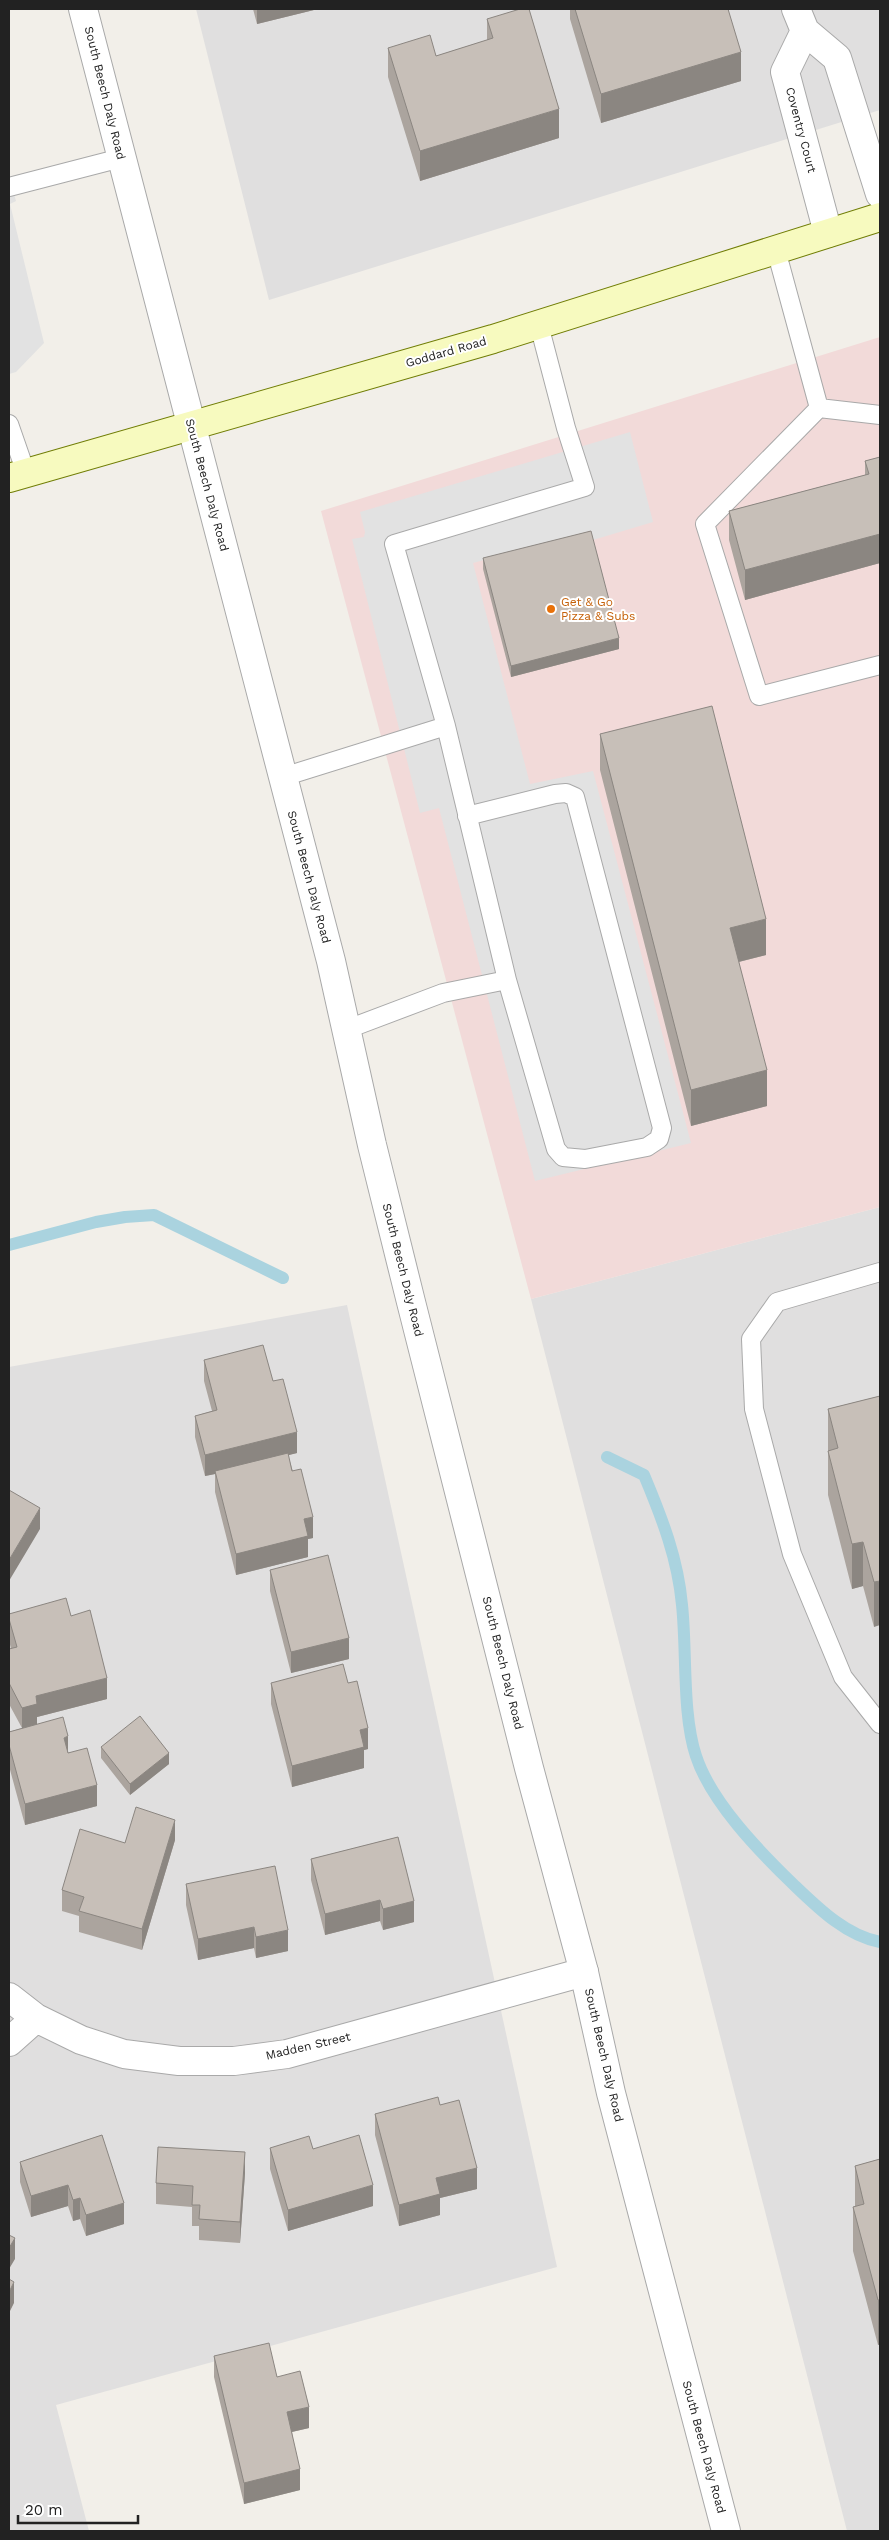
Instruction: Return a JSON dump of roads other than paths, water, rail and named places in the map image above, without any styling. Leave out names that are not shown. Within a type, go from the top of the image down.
[{"type":"main road","name":"Goddard Road","points":[[17,475],[540,325],[880,217]]},
{"type":"street","name":"South Beech Daly Road","points":[[83,9],[331,961],[345,1030],[527,1758],[584,1972],[611,2092],[726,2531]]},
{"type":"street","name":"Coventry Court","points":[[801,20],[836,58],[880,194]]},
{"type":"street","name":"Coventry Court","points":[[801,20],[785,72],[828,234]]},
{"type":"street","name":"Madden Street","points":[[9,1996],[36,2018],[81,2040],[124,2054],[179,2062],[234,2061],[287,2054],[584,1972]]},
{"type":"street","points":[[9,2042],[36,2018]]},
{"type":"lane","points":[[9,187],[121,158]]},
{"type":"lane","points":[[776,250],[819,408]]},
{"type":"lane","points":[[467,816],[555,794],[566,793],[575,796],[662,1128],[659,1139],[647,1147],[585,1159],[563,1157],[556,1149],[508,980],[467,816],[446,726],[394,544],[585,487],[566,428],[540,325]]},
{"type":"lane","points":[[819,408],[880,415]]},
{"type":"lane","points":[[819,408],[705,524],[759,696],[880,665]]},
{"type":"lane","points":[[9,424],[17,475]]},
{"type":"lane","points":[[283,777],[446,726]]},
{"type":"lane","points":[[345,1030],[443,993],[508,980]]},
{"type":"lane","points":[[880,1272],[777,1302],[751,1339],[754,1409],[792,1554],[843,1678],[880,1724]]},
{"type":"waterway","points":[[9,1245],[96,1222],[154,1215],[283,1278]]},
{"type":"waterway","points":[[607,1457],[644,1475],[668,1539],[680,1588],[687,1702],[692,1739],[696,1756],[713,1791],[724,1808],[751,1841],[812,1902],[855,1934],[880,1942]]},
{"type":"place","name":"Get & Go Pizza & Subs","points":[[551,609]]}]
